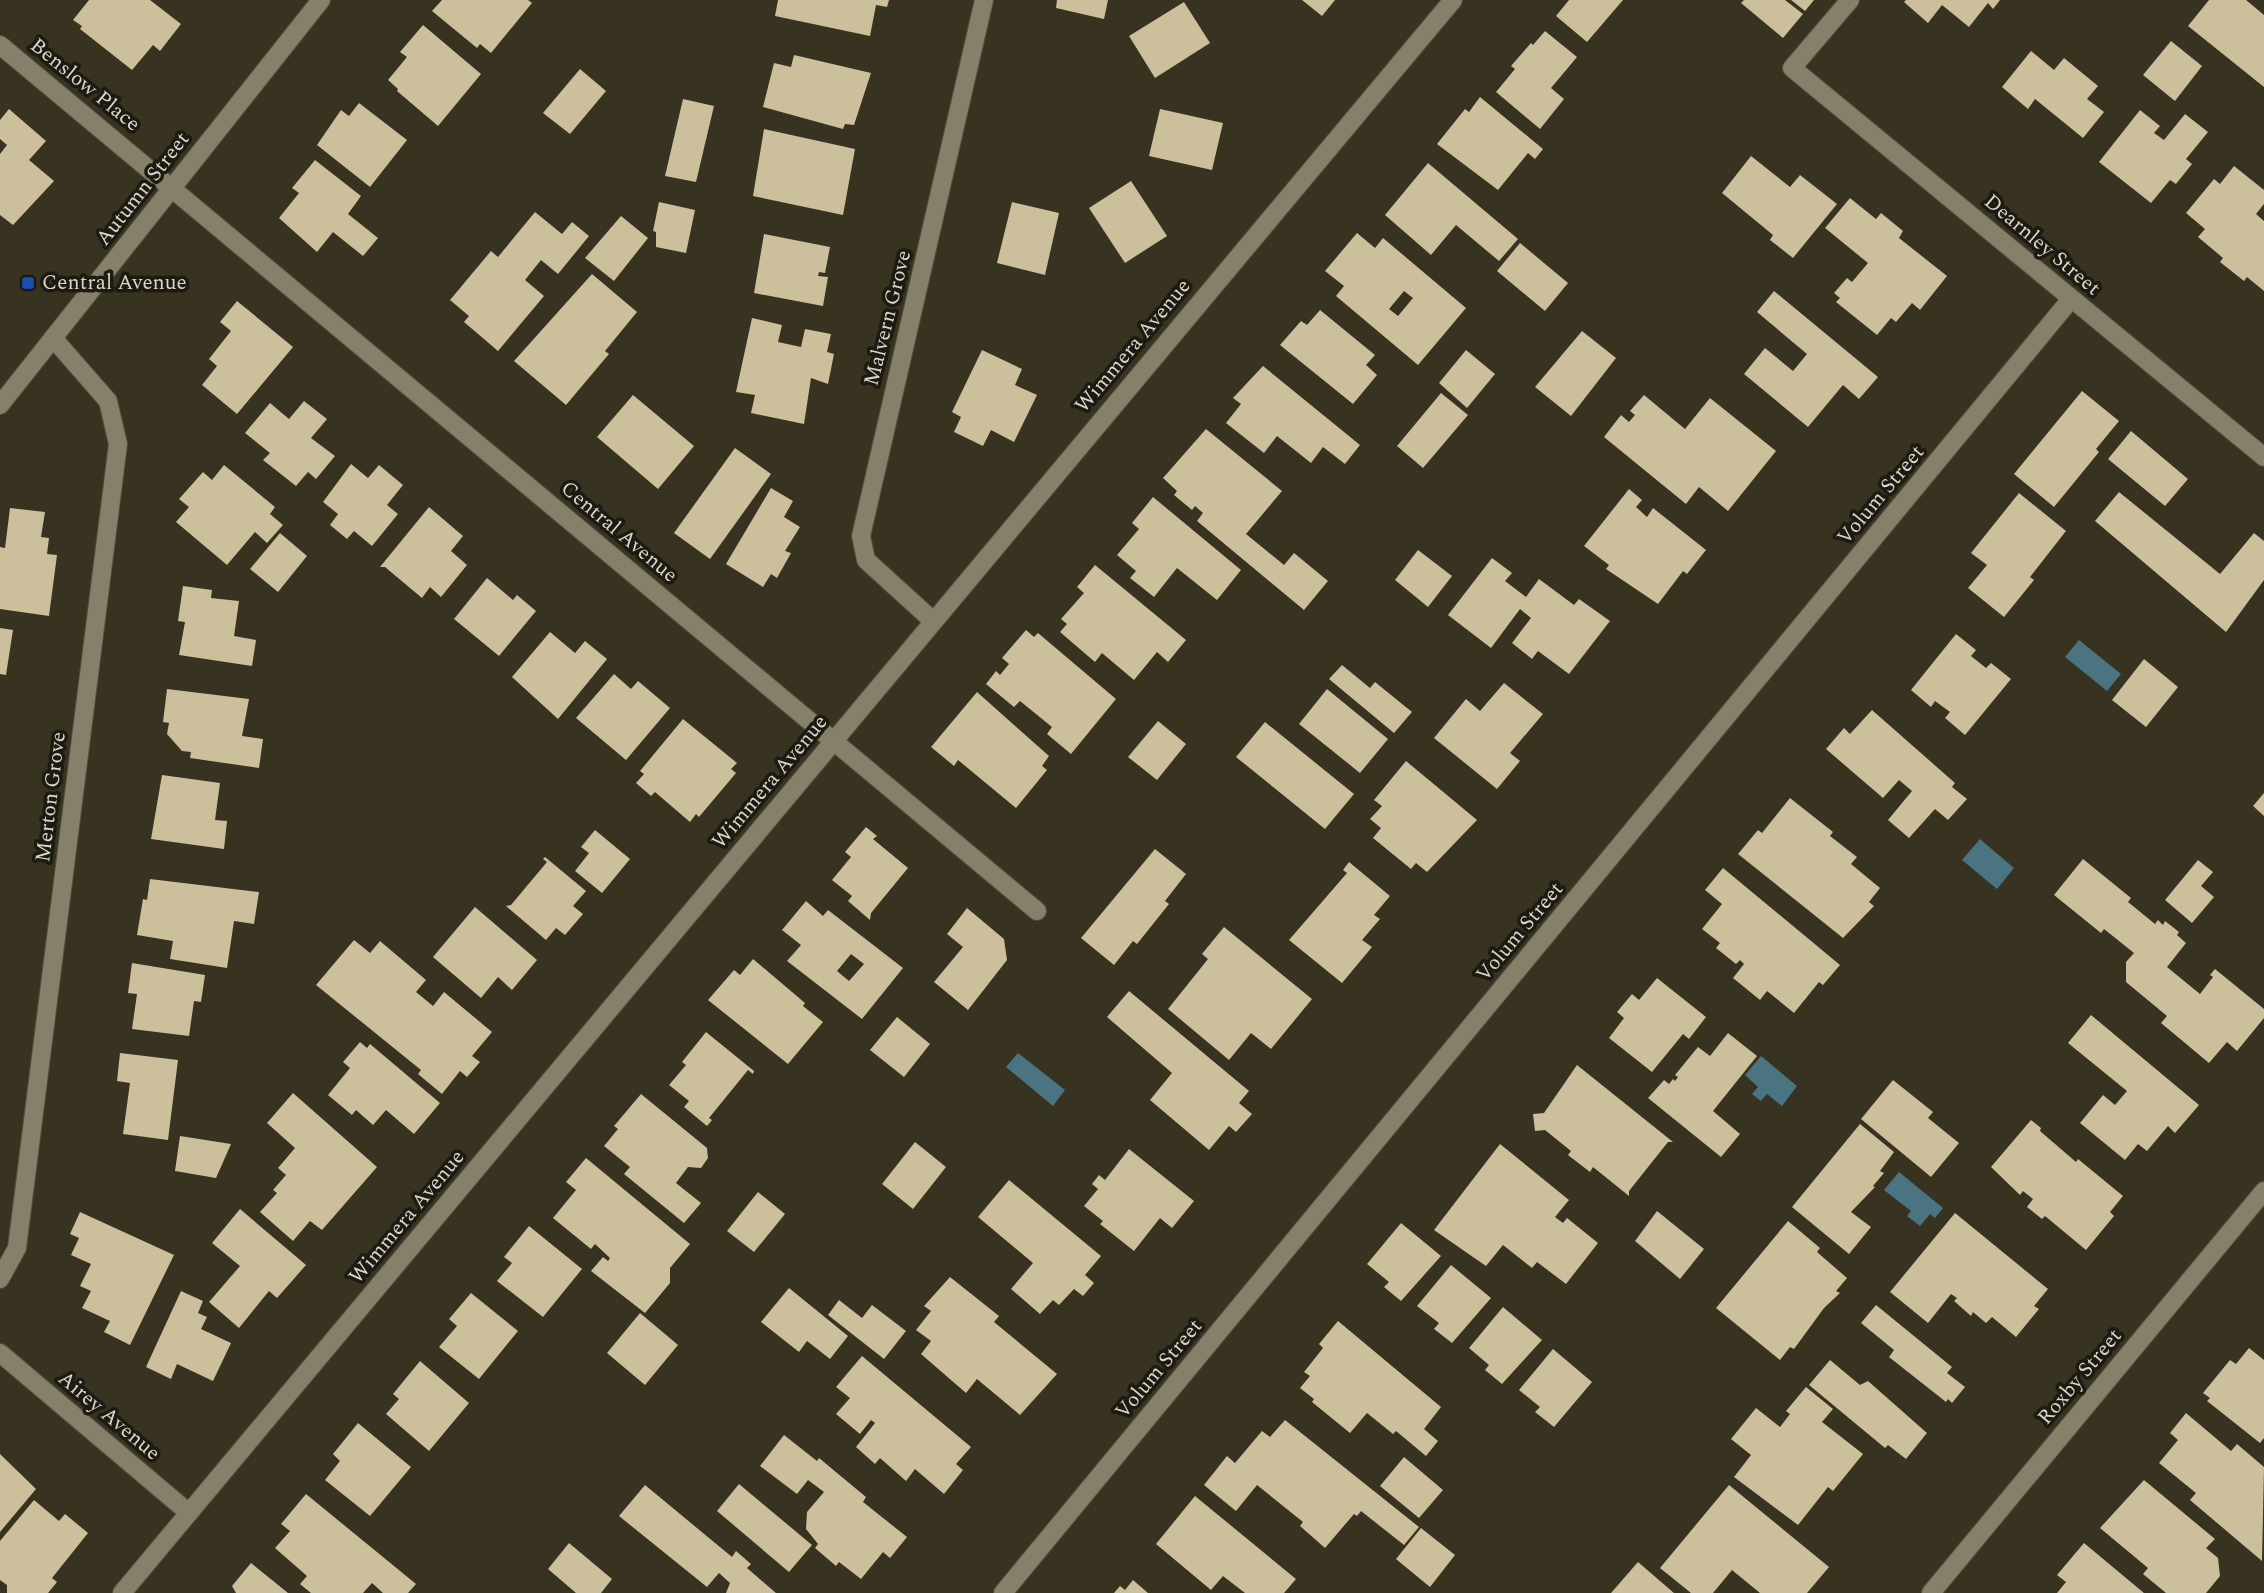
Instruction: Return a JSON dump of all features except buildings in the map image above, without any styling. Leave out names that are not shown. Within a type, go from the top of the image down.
[{"type":"street","name":"Autumn Street","points":[[0,405],[321,0]]},
{"type":"street","name":"Malvern Grove","points":[[932,620],[866,560],[861,536],[984,0]]},
{"type":"street","name":"Wimmera Avenue","points":[[122,1593],[932,620],[1453,0]]},
{"type":"street","name":"Dearnley Street","points":[[1850,0],[1792,68],[2264,457]]},
{"type":"street","name":"Benslow Place","points":[[0,45],[173,187]]},
{"type":"street","name":"Central Avenue","points":[[173,187],[1037,911]]},
{"type":"street","name":"Volum Street","points":[[1003,1593],[2071,299]]},
{"type":"street","name":"Merton Grove","points":[[0,1279],[17,1248],[118,444],[108,401],[53,338]]},
{"type":"street","name":"Roxby Street","points":[[1931,1593],[2264,1191]]},
{"type":"street","name":"Airey Avenue","points":[[0,1353],[189,1513]]},
{"type":"water","points":[[2079,640],[2121,674],[2107,691],[2065,657]]},
{"type":"water","points":[[1980,839],[2014,868],[1997,889],[1962,860]]},
{"type":"water","points":[[1018,1053],[1065,1090],[1053,1106],[1006,1067]]},
{"type":"water","points":[[1761,1056],[1797,1086],[1782,1106],[1767,1094],[1761,1101],[1752,1094],[1758,1087],[1745,1075]]},
{"type":"water","points":[[1899,1172],[1943,1208],[1935,1218],[1930,1214],[1920,1226],[1907,1216],[1911,1211],[1884,1190]]},
{"type":"place","name":"Central Avenue","points":[[28,283]]}]
